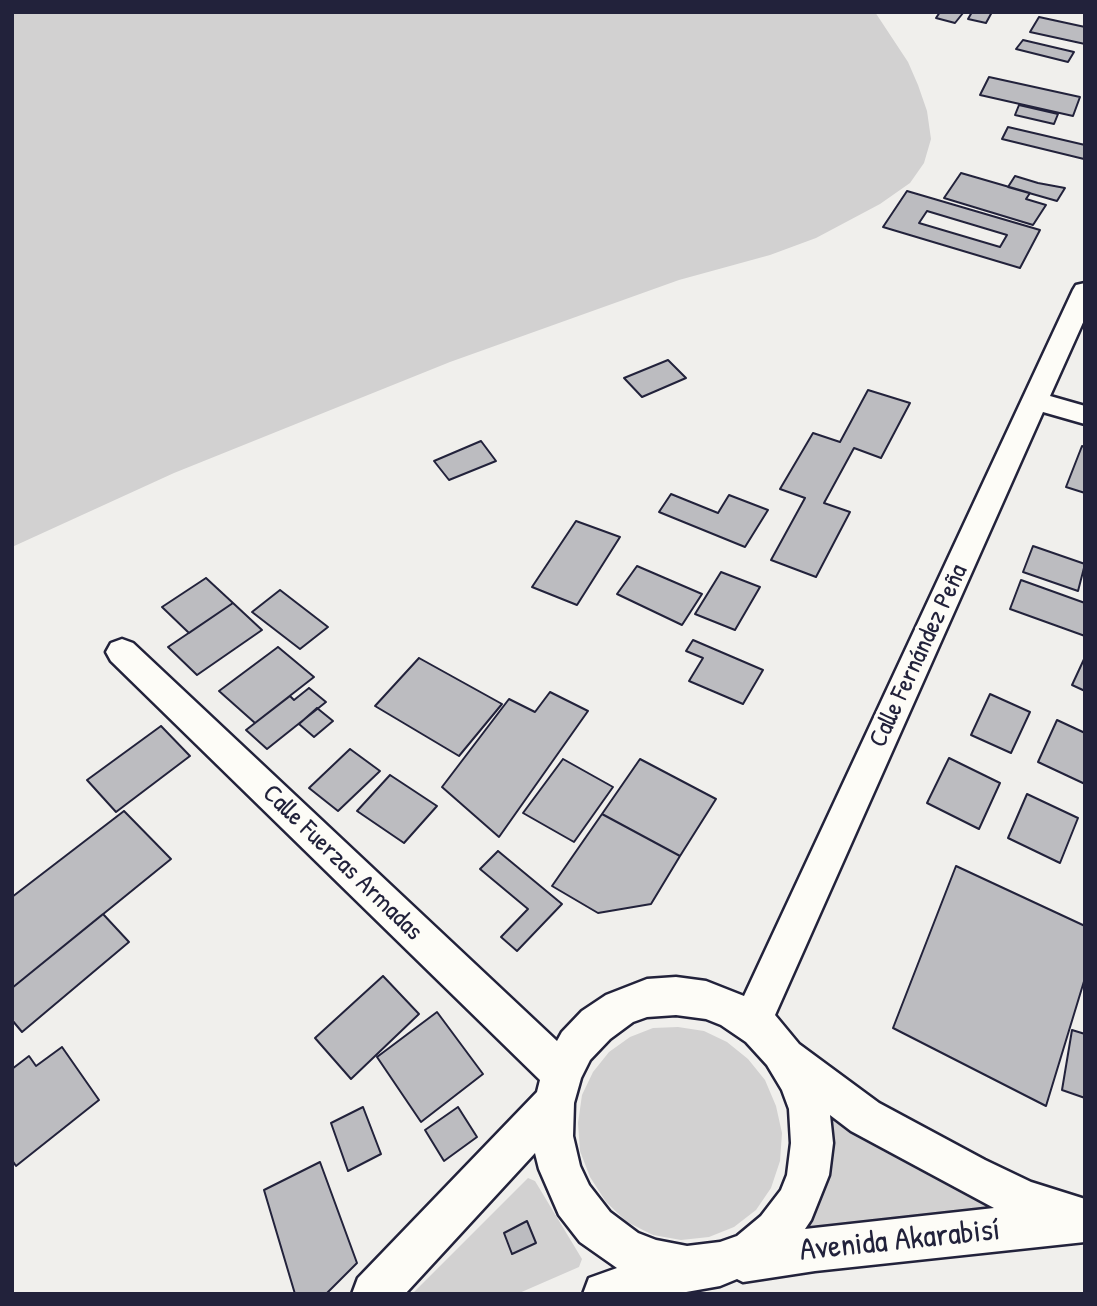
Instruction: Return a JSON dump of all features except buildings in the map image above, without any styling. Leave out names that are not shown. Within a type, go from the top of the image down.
[{"type":"street","name":"Calle Fernández Peña","points":[[752,1023],[1085,290]]},
{"type":"street","points":[[1035,400],[1085,415]]},
{"type":"street","name":"Calle Fuerzas Armadas","points":[[122,652],[558,1088]]},
{"type":"street","points":[[676,996],[706,1000],[734,1011],[752,1023],[781,1051],[798,1079],[809,1109],[812,1143],[807,1175],[796,1205],[776,1231],[751,1252],[704,1266],[643,1258],[623,1248],[595,1227],[574,1200],[560,1169],[552,1136],[558,1088],[576,1046],[596,1025],[620,1008],[648,999],[676,996]]},
{"type":"street","name":"Avenida Akarabisí","points":[[781,1051],[865,1117],[1025,1201],[1083,1220]]},
{"type":"street","points":[[374,1294],[558,1088]]},
{"type":"street","name":"Avenida Akarabisí","points":[[606,1294],[704,1266],[815,1249],[1083,1220]]},
{"type":"shaded area","points":[[12,12],[875,12],[908,62],[927,111],[931,139],[924,163],[910,183],[880,204],[816,238],[770,255],[679,280],[450,362],[174,473],[12,547]]},
{"type":"shaded area","points":[[678,1027],[704,1031],[727,1042],[748,1059],[765,1080],[776,1106],[782,1133],[780,1161],[771,1188],[756,1210],[734,1227],[709,1237],[681,1240],[653,1235],[627,1222],[606,1202],[590,1177],[580,1151],[578,1123],[582,1095],[593,1072],[609,1052],[630,1037],[653,1028]]},
{"type":"shaded area","points":[[828,1114],[883,1151],[997,1208],[803,1230]]},
{"type":"shaded area","points":[[528,1178],[535,1181],[582,1259],[579,1267],[517,1294],[412,1294]]}]
